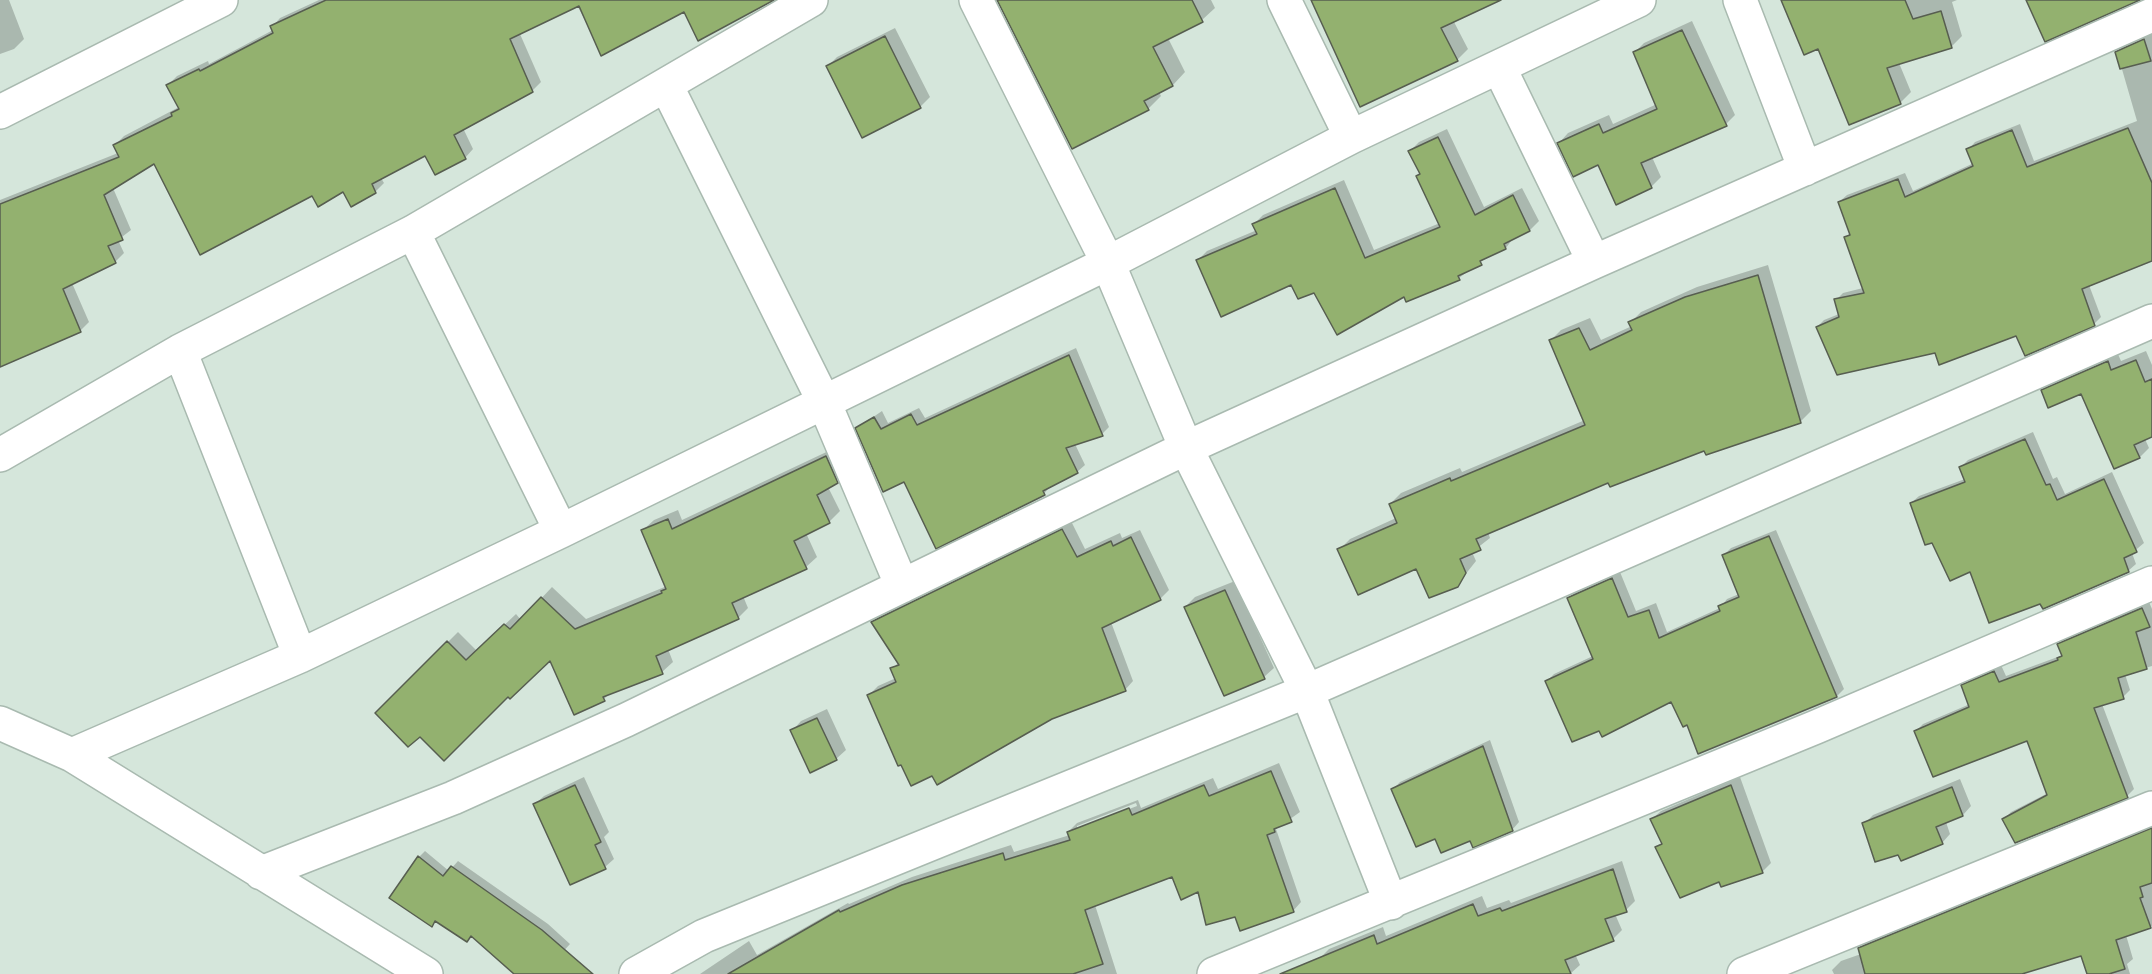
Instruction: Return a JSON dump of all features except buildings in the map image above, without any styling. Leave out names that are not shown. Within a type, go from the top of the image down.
[{"type":"street","points":[[0,112],[221,0]]},
{"type":"street","points":[[0,455],[180,351],[412,232],[811,0]]},
{"type":"street","points":[[976,0],[1108,263],[1186,448],[1307,690],[1391,903]]},
{"type":"street","points":[[1284,0],[1351,137]]},
{"type":"street","points":[[1740,0],[1805,169]]},
{"type":"street","points":[[72,755],[300,656],[561,531],[1108,263],[1351,137],[1499,67],[1625,3]]},
{"type":"street","points":[[261,873],[464,793],[637,714],[1186,448],[1594,262],[2152,15]]},
{"type":"street","points":[[1499,67],[1594,262]]},
{"type":"street","points":[[666,85],[824,402],[902,586]]},
{"type":"street","points":[[412,232],[561,531]]},
{"type":"street","points":[[636,974],[705,936],[1307,690],[2152,321]]},
{"type":"street","points":[[180,351],[300,656]]},
{"type":"street","points":[[1214,974],[1391,903],[2152,583]]},
{"type":"street","points":[[0,723],[72,755],[426,974]]},
{"type":"street","points":[[1744,974],[1784,966],[2152,808]]}]
